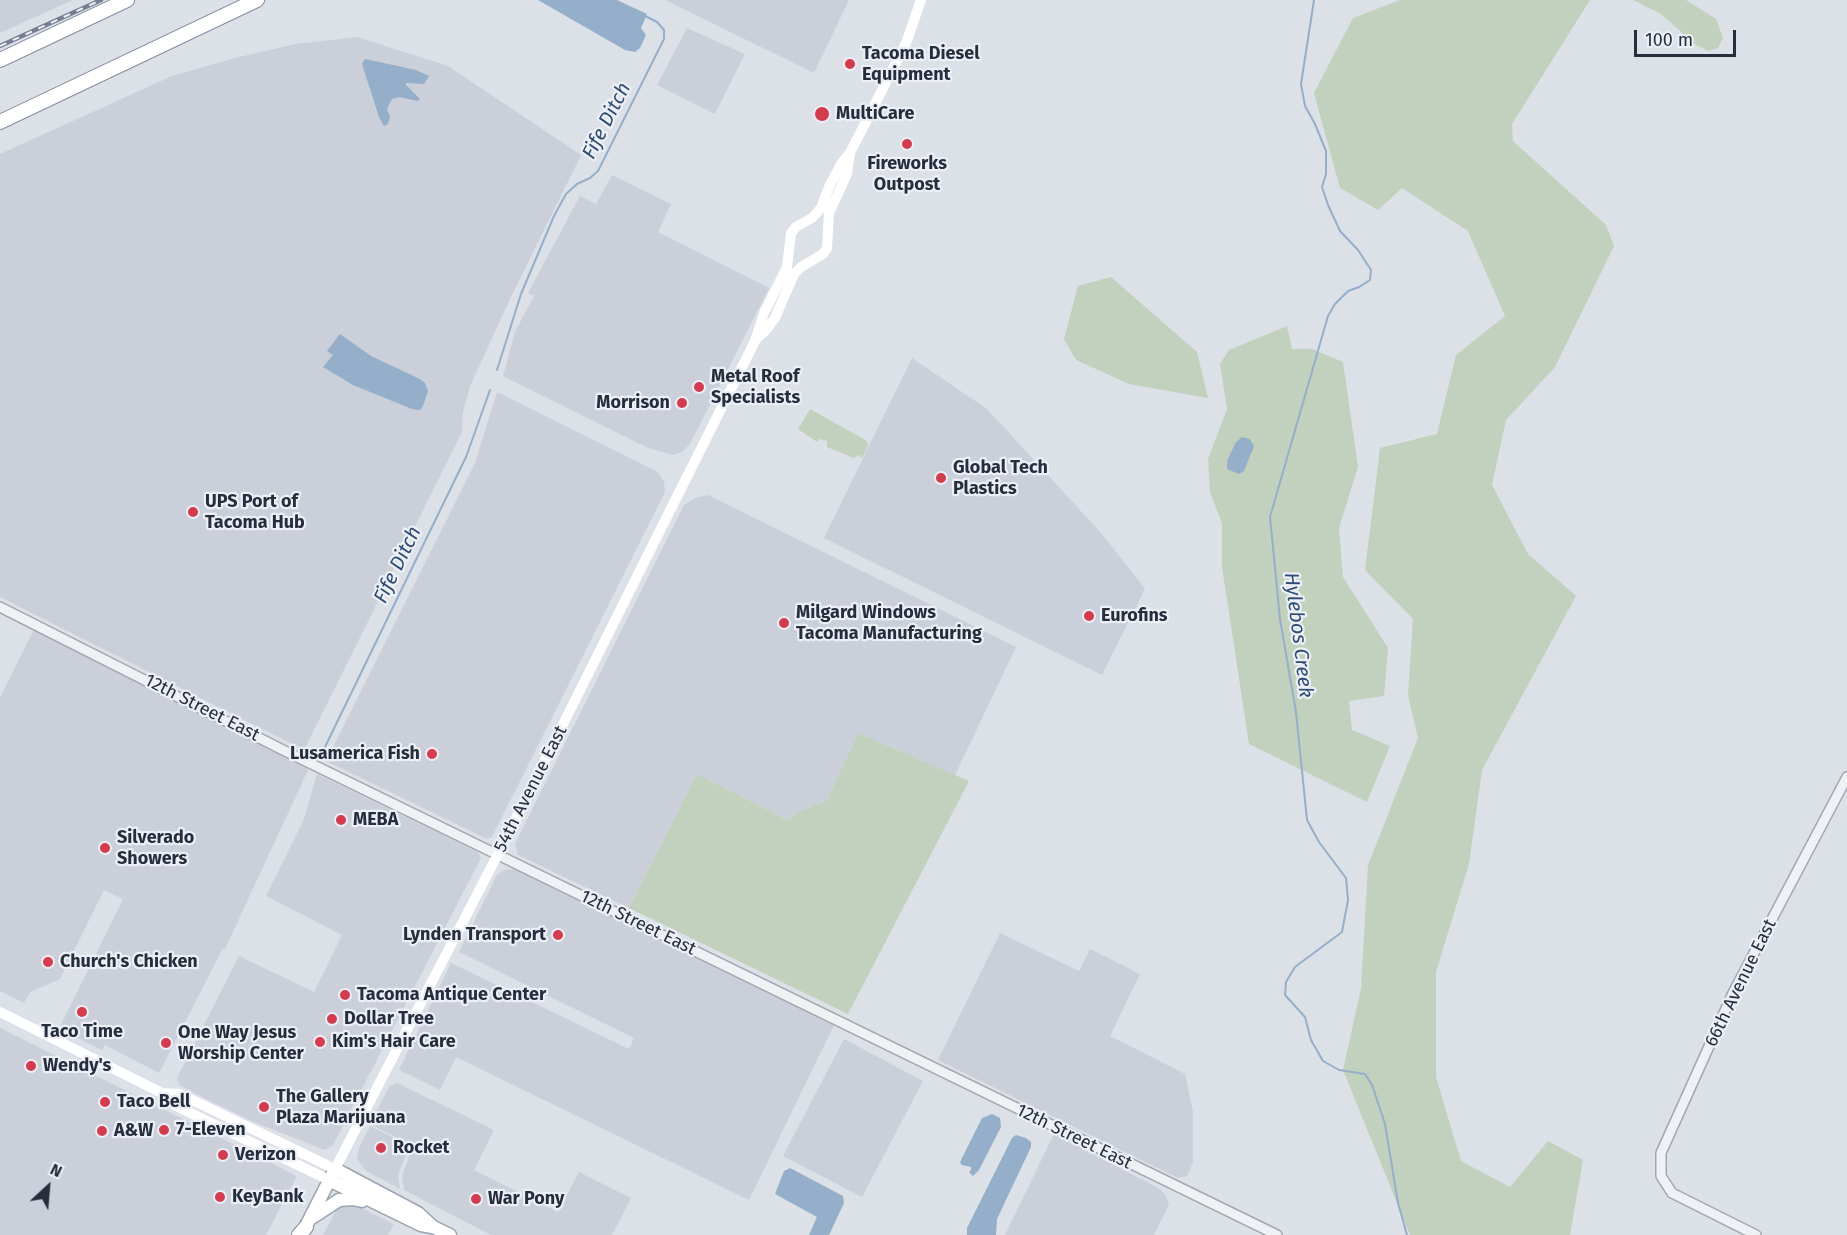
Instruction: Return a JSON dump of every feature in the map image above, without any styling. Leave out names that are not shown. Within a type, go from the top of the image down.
[{"type":"highway","points":[[0,60],[127,0]]},
{"type":"highway","points":[[0,122],[257,0]]},
{"type":"main road","name":"54th Avenue East","points":[[304,1229],[498,854],[755,341],[765,313],[787,267],[791,232],[812,218],[818,211],[837,170],[850,153],[906,43],[921,0]]},
{"type":"main road","name":"54th Avenue East","points":[[755,341],[775,318],[797,270],[823,254],[827,248],[829,213],[847,174],[850,153]]},
{"type":"main road","points":[[0,1012],[162,1093],[174,1104],[418,1213],[433,1227],[450,1235]]},
{"type":"main road","points":[[332,1175],[381,1206],[421,1226],[433,1227]]},
{"type":"main road","points":[[304,1229],[339,1200],[352,1199],[381,1206]]},
{"type":"street","name":"12th Street East","points":[[0,607],[283,750],[1277,1235]]},
{"type":"street","name":"66th Avenue East","points":[[1756,1235],[1672,1193],[1665,1185],[1660,1171],[1661,1153],[1733,993],[1847,777]]},
{"type":"shaded area","points":[[0,0],[73,0],[0,33]]},
{"type":"shaded area","points":[[665,0],[849,0],[814,73]]},
{"type":"shaded area","points":[[687,28],[745,54],[715,114],[657,85]]},
{"type":"shaded area","points":[[357,37],[448,66],[581,155],[470,386],[463,412],[462,432],[304,750],[0,597],[0,154],[172,76],[296,44]]},
{"type":"shaded area","points":[[612,175],[671,204],[658,232],[769,288],[690,444],[682,452],[673,455],[648,448],[503,376],[515,332],[534,296],[528,293],[580,196],[596,204]]},
{"type":"shaded area","points":[[912,358],[987,409],[1102,534],[1145,589],[1102,675],[824,538]]},
{"type":"shaded area","points":[[497,392],[658,472],[664,482],[665,492],[492,837],[487,839],[326,761],[475,463]]},
{"type":"shaded area","points":[[708,495],[1016,647],[955,775],[858,733],[827,800],[787,820],[697,774],[629,908],[518,855],[515,844],[684,505],[695,498]]},
{"type":"shaded area","points":[[34,629],[309,768],[225,949],[223,948],[159,1073],[105,1045],[102,1050],[59,1029],[123,899],[104,890],[60,979],[30,992],[24,1003],[0,991],[0,698]]},
{"type":"shaded area","points":[[317,774],[478,852],[481,858],[333,1145],[325,1150],[256,1123],[212,1102],[179,1085],[177,1078],[239,956],[314,992],[342,935],[266,896],[304,819]]},
{"type":"shaded area","points":[[514,869],[834,1025],[749,1200],[456,1057],[440,1090],[399,1070],[451,963],[629,1049],[634,1038],[459,952],[497,875],[504,870]]},
{"type":"shaded area","points":[[1000,933],[1079,971],[1090,949],[1140,974],[1110,1036],[1185,1074],[1193,1112],[1193,1162],[1187,1176],[1178,1178],[938,1060]]},
{"type":"shaded area","points":[[0,1028],[297,1176],[266,1235],[0,1235]]},
{"type":"shaded area","points":[[844,1039],[923,1081],[862,1197],[783,1156]]},
{"type":"shaded area","points":[[397,1083],[494,1130],[474,1170],[558,1212],[579,1172],[631,1198],[612,1235],[491,1235],[404,1190],[402,1176],[413,1146],[370,1124],[389,1087]]},
{"type":"shaded area","points":[[370,1126],[410,1146],[398,1174],[400,1189],[366,1171],[357,1159],[359,1148]]},
{"type":"shaded area","points":[[1054,1134],[1160,1189],[1169,1205],[1154,1235],[1005,1235]]},
{"type":"shaded area","points":[[351,1203],[394,1224],[388,1235],[323,1235],[338,1207]]},
{"type":"green space","points":[[1400,0],[1590,0],[1512,124],[1513,141],[1606,225],[1614,246],[1555,367],[1506,420],[1492,485],[1528,554],[1576,596],[1482,770],[1469,864],[1436,972],[1436,1077],[1461,1161],[1510,1187],[1548,1141],[1583,1160],[1570,1235],[1410,1235],[1343,1070],[1361,988],[1368,865],[1418,738],[1408,696],[1413,619],[1365,570],[1380,448],[1437,434],[1456,355],[1505,316],[1468,231],[1402,188],[1378,210],[1340,188],[1314,93],[1353,18]]},
{"type":"green space","points":[[1633,0],[1686,0],[1716,19],[1723,38],[1718,48],[1708,51],[1696,45],[1661,14]]},
{"type":"green space","points":[[1111,277],[1197,352],[1208,398],[1129,384],[1076,360],[1064,339],[1078,286]]},
{"type":"green space","points":[[1287,326],[1292,349],[1312,349],[1343,362],[1358,467],[1339,528],[1343,577],[1388,648],[1384,696],[1349,701],[1352,730],[1390,746],[1367,802],[1249,744],[1222,567],[1222,523],[1210,492],[1208,459],[1227,409],[1220,364],[1229,350]]},
{"type":"green space","points":[[810,409],[867,441],[868,446],[862,458],[858,455],[854,458],[827,447],[827,441],[820,439],[817,442],[798,429]]},
{"type":"green space","points":[[858,733],[969,781],[848,1014],[629,908],[697,774],[787,820],[827,800]]},
{"type":"water","points":[[538,0],[617,0],[647,14],[641,28],[646,35],[640,48],[635,52],[625,50]]},
{"type":"water","points":[[365,59],[416,70],[429,76],[424,84],[406,83],[420,99],[418,101],[399,97],[392,99],[387,109],[390,117],[388,124],[384,126],[362,64]]},
{"type":"water","points":[[340,334],[371,356],[425,383],[428,391],[420,410],[412,409],[353,385],[323,367],[333,355],[327,351]]},
{"type":"water","points":[[1242,437],[1250,439],[1254,446],[1244,471],[1239,474],[1227,469],[1227,461],[1236,442]]},
{"type":"water","points":[[992,1114],[1000,1118],[1001,1127],[979,1170],[973,1176],[969,1172],[971,1167],[960,1163],[982,1118]]},
{"type":"water","points":[[1016,1135],[1031,1142],[1031,1147],[997,1219],[996,1235],[967,1235],[967,1228],[1012,1138]]},
{"type":"water","points":[[790,1168],[843,1196],[844,1203],[829,1235],[809,1235],[817,1217],[775,1194],[784,1171]]},
{"type":"waterway","name":"Hylebos Creek","points":[[1314,0],[1301,84],[1305,106],[1326,151],[1326,174],[1322,187],[1340,231],[1358,250],[1371,270],[1370,280],[1348,291],[1335,304],[1328,316],[1270,517],[1280,619],[1296,712],[1307,820],[1319,842],[1346,878],[1348,900],[1342,932],[1295,967],[1286,982],[1285,995],[1305,1017],[1311,1040],[1323,1061],[1339,1070],[1365,1074],[1372,1085],[1385,1124],[1398,1203],[1407,1235]]},
{"type":"waterway","name":"Fife Ditch","points":[[497,370],[521,294],[554,216],[566,194],[598,171],[664,39],[664,30],[657,22],[643,15]]},
{"type":"waterway","name":"Fife Ditch","points":[[324,749],[466,457],[490,390]]},
{"type":"railway","points":[[0,46],[101,0]]},
{"type":"place","name":"Tacoma Diesel Equipment","points":[[850,64]]},
{"type":"place","name":"MultiCare","points":[[822,114]]},
{"type":"place","name":"Fireworks Outpost","points":[[907,144]]},
{"type":"place","name":"Metal Roof Specialists","points":[[699,387]]},
{"type":"place","name":"Morrison","points":[[682,403]]},
{"type":"place","name":"Global Tech Plastics","points":[[941,478]]},
{"type":"place","name":"UPS Port of Tacoma Hub","points":[[193,512]]},
{"type":"place","name":"Eurofins","points":[[1089,616]]},
{"type":"place","name":"Milgard Windows Tacoma Manufacturing","points":[[784,623]]},
{"type":"place","name":"Lusamerica Fish","points":[[432,754]]},
{"type":"place","name":"MEBA","points":[[341,820]]},
{"type":"place","name":"Silverado Showers","points":[[105,848]]},
{"type":"place","name":"Lynden Transport","points":[[558,935]]},
{"type":"place","name":"Church's Chicken","points":[[48,962]]},
{"type":"place","name":"Tacoma Antique Center","points":[[345,995]]},
{"type":"place","name":"Taco Time","points":[[82,1012]]},
{"type":"place","name":"Dollar Tree","points":[[332,1019]]},
{"type":"place","name":"Kim's Hair Care","points":[[320,1042]]},
{"type":"place","name":"One Way Jesus Worship Center","points":[[166,1043]]},
{"type":"place","name":"Wendy's","points":[[31,1066]]},
{"type":"place","name":"Taco Bell","points":[[105,1102]]},
{"type":"place","name":"The Gallery Plaza Marijuana","points":[[264,1107]]},
{"type":"place","name":"7-Eleven","points":[[164,1130]]},
{"type":"place","name":"A&W","points":[[102,1131]]},
{"type":"place","name":"Rocket","points":[[381,1148]]},
{"type":"place","name":"Verizon","points":[[223,1155]]},
{"type":"place","name":"KeyBank","points":[[220,1197]]},
{"type":"place","name":"War Pony","points":[[476,1199]]}]
